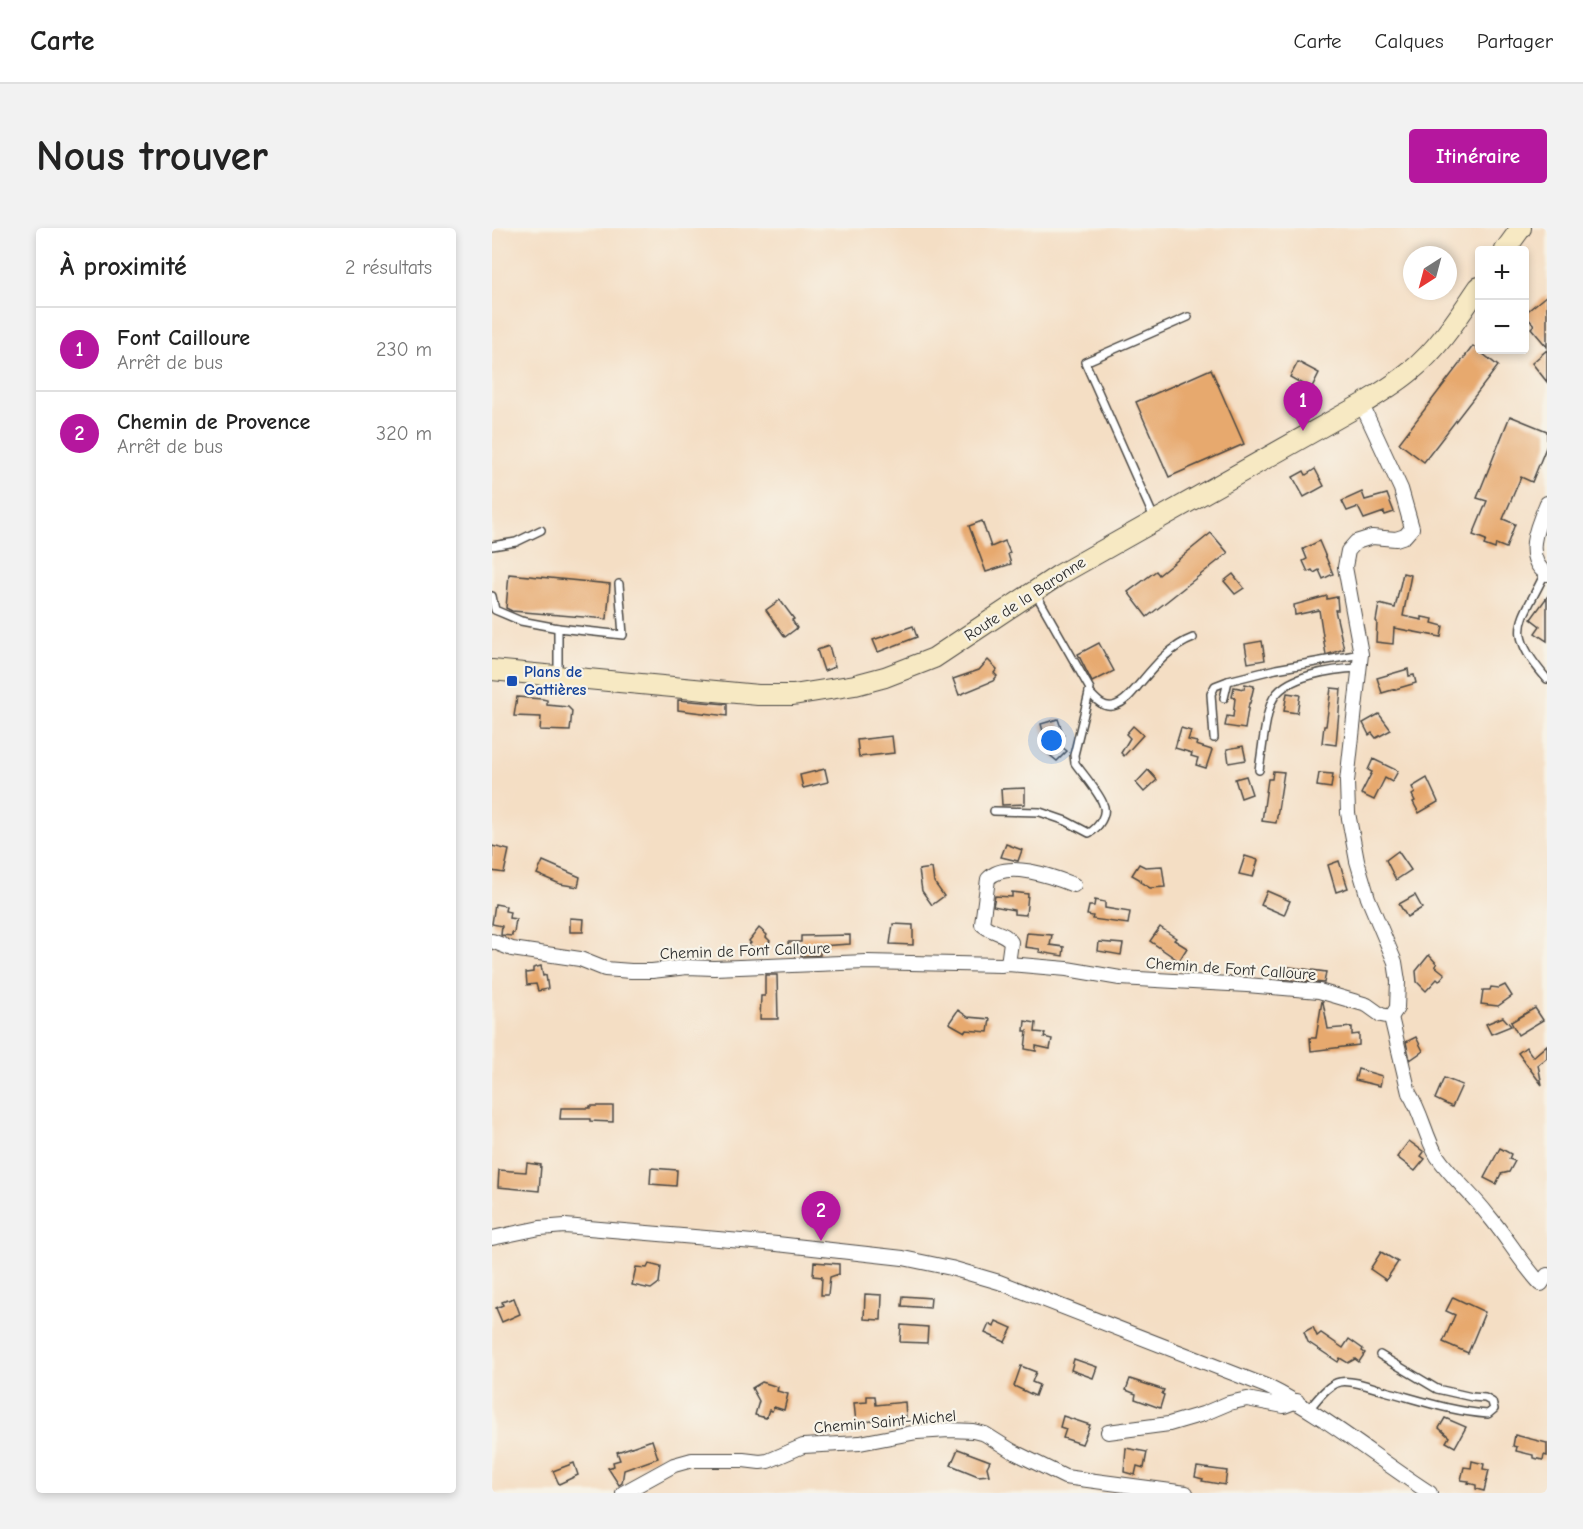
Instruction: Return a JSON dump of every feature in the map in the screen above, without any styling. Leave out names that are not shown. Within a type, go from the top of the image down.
[{"type":"main road","points":[[1508,246],[1521,228]]},
{"type":"main road","name":"Route de la Baronne","points":[[492,670],[758,695],[793,695],[855,686],[885,677],[934,658],[1059,575],[1362,405],[1411,371],[1449,330],[1475,293]]},
{"type":"street","points":[[1362,405],[1401,489],[1412,528],[1405,536],[1396,539],[1372,537],[1356,542],[1348,551],[1345,575],[1360,661],[1348,769],[1347,805],[1350,829],[1365,889],[1395,962],[1398,981],[1397,1008],[1391,1017],[1409,1093],[1415,1102],[1428,1139],[1437,1156],[1454,1178],[1488,1214],[1541,1284],[1547,1275]]},
{"type":"street","points":[[1546,573],[1533,556],[1533,543],[1547,502]]},
{"type":"street","points":[[1008,964],[1011,942],[1007,936],[990,930],[982,924],[988,879],[993,873],[1029,871],[1074,885]]},
{"type":"street","name":"Chemin de Font Calloure","points":[[492,941],[513,949],[580,959],[605,969],[631,971],[687,967],[866,962],[1008,964],[1067,969],[1120,978],[1319,991],[1366,1005],[1381,1015],[1391,1017]]},
{"type":"street","points":[[492,1238],[540,1228],[566,1226],[777,1244],[903,1258],[951,1268],[999,1282],[1266,1386],[1297,1401],[1430,1493]]},
{"type":"street","points":[[1108,1432],[1169,1424],[1247,1399],[1284,1406],[1297,1401]]},
{"type":"street","name":"Chemin Saint-Michel","points":[[623,1493],[674,1465],[692,1460],[760,1462],[768,1461],[803,1446],[860,1443],[916,1432],[949,1430],[985,1434],[1012,1451],[1065,1477],[1186,1493]]},
{"type":"lane","points":[[1155,520],[1084,362],[1188,317]]},
{"type":"lane","points":[[492,546],[516,542],[541,530]]},
{"type":"lane","points":[[1546,573],[1523,614],[1520,628],[1523,644],[1533,662],[1547,679]]},
{"type":"lane","points":[[492,596],[495,610],[521,621],[558,628],[623,635],[619,584]]},
{"type":"lane","points":[[994,811],[1040,813],[1066,821],[1089,832],[1101,822],[1104,813],[1104,805],[1075,763],[1074,755],[1090,689],[1035,591]]},
{"type":"lane","points":[[558,628],[558,676]]},
{"type":"lane","points":[[1089,692],[1101,704],[1115,706],[1127,699],[1165,655],[1193,638]]},
{"type":"lane","points":[[1214,738],[1211,694],[1215,686],[1276,669],[1360,661]]},
{"type":"lane","points":[[1259,770],[1270,704],[1282,688],[1300,678],[1347,668],[1360,661]]},
{"type":"lane","points":[[1224,698],[1228,681]]},
{"type":"lane","points":[[1309,1409],[1329,1388],[1341,1382],[1360,1384],[1439,1406],[1475,1413],[1488,1414],[1494,1409],[1492,1402],[1485,1398],[1437,1389],[1380,1355]]},
{"type":"building","points":[[1547,295],[1547,347],[1531,328],[1534,325],[1529,320],[1529,310]]},
{"type":"building","points":[[1473,346],[1475,354],[1483,354],[1498,366],[1424,462],[1399,443]]},
{"type":"building","points":[[1547,350],[1547,382],[1532,363]]},
{"type":"building","points":[[1298,362],[1319,373],[1311,389],[1290,377]]},
{"type":"building","points":[[1211,369],[1244,444],[1169,477],[1136,402]]},
{"type":"building","points":[[1510,416],[1547,431],[1547,445],[1532,482],[1521,477],[1503,519],[1515,524],[1506,548],[1496,544],[1495,549],[1484,545],[1486,540],[1473,535],[1487,501],[1477,498]]},
{"type":"building","points":[[1315,469],[1324,486],[1304,497],[1293,477],[1304,471],[1306,475]]},
{"type":"building","points":[[1362,492],[1365,500],[1387,494],[1394,512],[1385,515],[1384,512],[1364,519],[1358,507],[1347,511],[1342,501]]},
{"type":"building","points":[[982,521],[991,547],[1005,541],[1010,553],[1008,554],[1011,564],[986,572],[969,526]]},
{"type":"building","points":[[1211,533],[1228,553],[1147,617],[1128,592],[1156,571],[1159,575]]},
{"type":"building","points":[[1319,541],[1333,574],[1323,579],[1319,570],[1314,573],[1312,570],[1308,572],[1303,561],[1307,559],[1303,549]]},
{"type":"building","points":[[1403,573],[1411,575],[1403,616],[1422,620],[1422,617],[1433,619],[1432,623],[1443,626],[1441,637],[1394,628],[1393,644],[1376,642],[1379,604],[1395,608]]},
{"type":"building","points":[[509,574],[610,584],[607,619],[512,611],[506,608]]},
{"type":"building","points":[[1233,574],[1244,588],[1235,594],[1224,581]]},
{"type":"building","points":[[1327,596],[1327,599],[1337,597],[1338,610],[1335,610],[1344,649],[1326,655],[1319,610],[1295,615],[1294,605]]},
{"type":"building","points":[[1547,597],[1547,641],[1535,633],[1540,626],[1531,619]]},
{"type":"building","points":[[780,600],[794,619],[792,620],[797,628],[785,637],[766,610]]},
{"type":"building","points":[[913,626],[917,637],[878,652],[873,640]]},
{"type":"building","points":[[1262,641],[1265,660],[1248,663],[1245,644]]},
{"type":"building","points":[[1099,643],[1114,671],[1092,682],[1078,654]]},
{"type":"building","points":[[829,646],[835,667],[824,671],[817,650]]},
{"type":"building","points":[[988,660],[997,669],[994,673],[997,676],[993,681],[959,695],[953,679],[979,670]]},
{"type":"building","points":[[1408,669],[1409,676],[1414,675],[1416,683],[1382,693],[1377,678]]},
{"type":"building","points":[[1245,684],[1254,686],[1245,729],[1225,726],[1227,716],[1233,717],[1234,687],[1244,689]]},
{"type":"building","points":[[1331,688],[1341,689],[1336,745],[1322,743]]},
{"type":"building","points":[[1287,693],[1300,695],[1297,713],[1284,711]]},
{"type":"building","points":[[517,697],[542,699],[547,700],[547,705],[568,707],[572,711],[570,731],[540,730],[541,717],[514,716]]},
{"type":"building","points":[[678,700],[727,704],[727,716],[678,710]]},
{"type":"building","points":[[1379,714],[1391,730],[1376,738],[1372,733],[1369,735],[1363,723]]},
{"type":"building","points":[[1058,719],[1064,736],[1053,740],[1067,751],[1057,761],[1046,752],[1045,747],[1047,746],[1041,724]]},
{"type":"building","points":[[1133,726],[1143,735],[1124,756],[1121,753],[1130,738],[1126,734]]},
{"type":"building","points":[[1181,728],[1191,731],[1188,740],[1212,750],[1206,768],[1196,765],[1198,758],[1191,756],[1192,753],[1175,748]]},
{"type":"building","points":[[892,736],[894,753],[859,757],[857,740]]},
{"type":"building","points":[[1243,746],[1246,760],[1229,763],[1227,749]]},
{"type":"building","points":[[1373,759],[1398,771],[1392,782],[1385,778],[1374,800],[1361,794],[1372,772],[1368,770]]},
{"type":"building","points":[[825,769],[828,782],[803,788],[800,775]]},
{"type":"building","points":[[1148,770],[1157,780],[1144,792],[1136,783]]},
{"type":"building","points":[[1273,771],[1284,772],[1276,823],[1262,821],[1268,779],[1272,779]]},
{"type":"building","points":[[1319,773],[1333,774],[1331,788],[1317,786]]},
{"type":"building","points":[[1246,776],[1252,794],[1241,798],[1235,779]]},
{"type":"building","points":[[1427,778],[1438,802],[1419,813],[1413,802],[1415,801],[1412,795],[1415,793],[1412,787]]},
{"type":"building","points":[[1025,788],[1025,804],[1002,805],[1001,789]]},
{"type":"building","points":[[1006,844],[1022,850],[1018,861],[1001,857]]},
{"type":"building","points":[[492,846],[509,850],[504,873],[492,871]]},
{"type":"building","points":[[1398,851],[1411,870],[1396,880],[1386,860]]},
{"type":"building","points":[[1245,856],[1258,860],[1253,877],[1239,874]]},
{"type":"building","points":[[543,861],[580,877],[578,887],[560,884],[537,874]]},
{"type":"building","points":[[1339,861],[1348,888],[1336,892],[1328,865]]},
{"type":"building","points":[[1139,864],[1145,867],[1162,866],[1165,887],[1150,888],[1132,875]]},
{"type":"building","points":[[932,868],[934,882],[944,896],[932,905],[922,891],[919,870]]},
{"type":"building","points":[[1267,891],[1290,901],[1284,915],[1261,905]]},
{"type":"building","points":[[1012,892],[1028,894],[1026,915],[1014,914],[1014,910],[993,906],[995,896],[1012,897]]},
{"type":"building","points":[[1415,895],[1422,908],[1407,917],[1399,904]]},
{"type":"building","points":[[1095,900],[1105,902],[1105,908],[1130,912],[1128,924],[1092,919],[1093,916],[1087,915],[1089,906],[1094,906]]},
{"type":"building","points":[[495,904],[506,906],[505,911],[510,912],[509,918],[516,919],[512,936],[501,935],[502,926],[492,924]]},
{"type":"building","points":[[570,918],[584,919],[583,932],[570,932]]},
{"type":"building","points":[[893,924],[913,925],[913,945],[890,944]]},
{"type":"building","points":[[1160,927],[1187,948],[1179,961],[1150,941]]},
{"type":"building","points":[[759,928],[770,941],[759,953],[749,944],[751,943],[749,941]]},
{"type":"building","points":[[1027,933],[1052,935],[1050,945],[1064,947],[1063,956],[1025,947]]},
{"type":"building","points":[[850,935],[850,944],[820,946],[820,955],[801,956],[801,953],[789,953],[788,942],[801,942],[801,936]]},
{"type":"building","points":[[1099,942],[1123,944],[1121,955],[1098,951]]},
{"type":"building","points":[[1429,955],[1437,964],[1435,966],[1445,974],[1426,991],[1417,982],[1416,971]]},
{"type":"building","points":[[541,966],[543,976],[546,975],[548,989],[538,991],[536,984],[527,985],[526,973],[533,972],[533,968]]},
{"type":"building","points":[[1282,966],[1326,972],[1324,983],[1280,979]]},
{"type":"building","points":[[765,975],[777,975],[778,1019],[760,1019],[761,996],[765,996]]},
{"type":"building","points":[[1505,985],[1512,996],[1498,1006],[1481,1004],[1483,990]]},
{"type":"building","points":[[1322,1001],[1328,1029],[1352,1027],[1352,1035],[1359,1034],[1359,1045],[1311,1051],[1310,1038],[1316,1038]]},
{"type":"building","points":[[1535,1008],[1543,1020],[1518,1035],[1511,1022]]},
{"type":"building","points":[[958,1010],[968,1017],[990,1019],[988,1032],[966,1030],[965,1032],[949,1023]]},
{"type":"building","points":[[1503,1017],[1511,1026],[1491,1034],[1486,1024]]},
{"type":"building","points":[[1025,1021],[1036,1023],[1035,1032],[1045,1033],[1044,1037],[1052,1039],[1050,1049],[1036,1046],[1036,1051],[1025,1049],[1027,1031],[1024,1031]]},
{"type":"building","points":[[1416,1037],[1423,1051],[1410,1060],[1406,1042]]},
{"type":"building","points":[[1547,1045],[1547,1058],[1538,1065],[1542,1085],[1518,1053],[1526,1047],[1533,1057]]},
{"type":"building","points":[[1358,1069],[1382,1076],[1380,1086],[1355,1080]]},
{"type":"building","points":[[1444,1078],[1462,1085],[1452,1107],[1435,1099]]},
{"type":"building","points":[[590,1106],[613,1106],[613,1122],[560,1119],[561,1108],[590,1108]]},
{"type":"building","points":[[1409,1141],[1424,1152],[1421,1156],[1425,1159],[1415,1171],[1397,1157]]},
{"type":"building","points":[[1500,1148],[1511,1154],[1509,1159],[1515,1161],[1509,1172],[1501,1174],[1496,1184],[1484,1178]]},
{"type":"building","points":[[527,1163],[541,1165],[539,1191],[498,1187],[499,1170],[526,1172]]},
{"type":"building","points":[[651,1168],[677,1170],[676,1186],[650,1184]]},
{"type":"building","points":[[1381,1252],[1398,1262],[1386,1280],[1370,1269]]},
{"type":"building","points":[[814,1262],[839,1264],[839,1274],[830,1277],[828,1295],[821,1295],[822,1277],[813,1276]]},
{"type":"building","points":[[649,1264],[661,1267],[659,1283],[651,1289],[632,1285],[636,1267],[647,1268]]},
{"type":"building","points":[[865,1294],[882,1295],[881,1320],[864,1319]]},
{"type":"building","points":[[903,1296],[931,1298],[930,1308],[902,1306]]},
{"type":"building","points":[[1453,1297],[1485,1312],[1468,1353],[1443,1342],[1455,1315],[1446,1311]]},
{"type":"building","points":[[514,1298],[520,1314],[502,1322],[496,1308],[503,1305],[502,1302]]},
{"type":"building","points":[[996,1321],[1012,1328],[1005,1342],[985,1333],[989,1324],[994,1327]]},
{"type":"building","points":[[901,1325],[928,1327],[927,1343],[900,1342]]},
{"type":"building","points":[[1313,1327],[1317,1336],[1321,1333],[1343,1348],[1349,1339],[1365,1353],[1359,1362],[1355,1359],[1348,1363],[1340,1358],[1338,1362],[1308,1342],[1304,1332]]},
{"type":"building","points":[[1074,1359],[1097,1367],[1093,1378],[1071,1370]]},
{"type":"building","points":[[1021,1366],[1036,1372],[1032,1382],[1039,1385],[1035,1396],[1014,1386]]},
{"type":"building","points":[[1130,1379],[1164,1390],[1160,1408],[1135,1399],[1136,1394],[1126,1390]]},
{"type":"building","points":[[762,1382],[778,1387],[777,1391],[788,1394],[784,1410],[774,1407],[772,1411],[769,1410],[766,1418],[755,1415],[759,1401],[752,1388]]},
{"type":"building","points":[[867,1396],[875,1396],[876,1405],[905,1402],[906,1417],[856,1423],[854,1403],[867,1402]]},
{"type":"building","points":[[1063,1416],[1090,1425],[1082,1444],[1063,1438],[1066,1429],[1060,1427]]},
{"type":"building","points":[[1445,1418],[1466,1427],[1455,1447],[1446,1442],[1449,1437],[1439,1428]]},
{"type":"building","points":[[1515,1435],[1547,1443],[1547,1456],[1544,1455],[1543,1460],[1516,1451],[1517,1447],[1513,1446]]},
{"type":"building","points":[[652,1440],[658,1458],[624,1470],[622,1483],[619,1485],[608,1468],[614,1466],[613,1462],[620,1460],[617,1452]]},
{"type":"building","points":[[1126,1448],[1147,1452],[1144,1468],[1137,1466],[1135,1475],[1124,1472]]},
{"type":"building","points":[[958,1449],[990,1461],[987,1467],[989,1475],[978,1476],[951,1465]]},
{"type":"building","points":[[1472,1461],[1484,1464],[1483,1469],[1489,1470],[1484,1491],[1476,1489],[1476,1485],[1468,1483],[1469,1481],[1461,1480],[1464,1467],[1471,1468]]},
{"type":"building","points":[[574,1463],[578,1475],[559,1484],[553,1471]]},
{"type":"building","points":[[1197,1467],[1227,1471],[1225,1485],[1202,1481],[1203,1479],[1195,1477]]},
{"type":"place","name":"Font Cailloure","points":[[1303,431]]},
{"type":"place","name":"Plans de Gattières","points":[[512,681]]},
{"type":"place","name":"Chemin de Provence","points":[[821,1241]]}]
